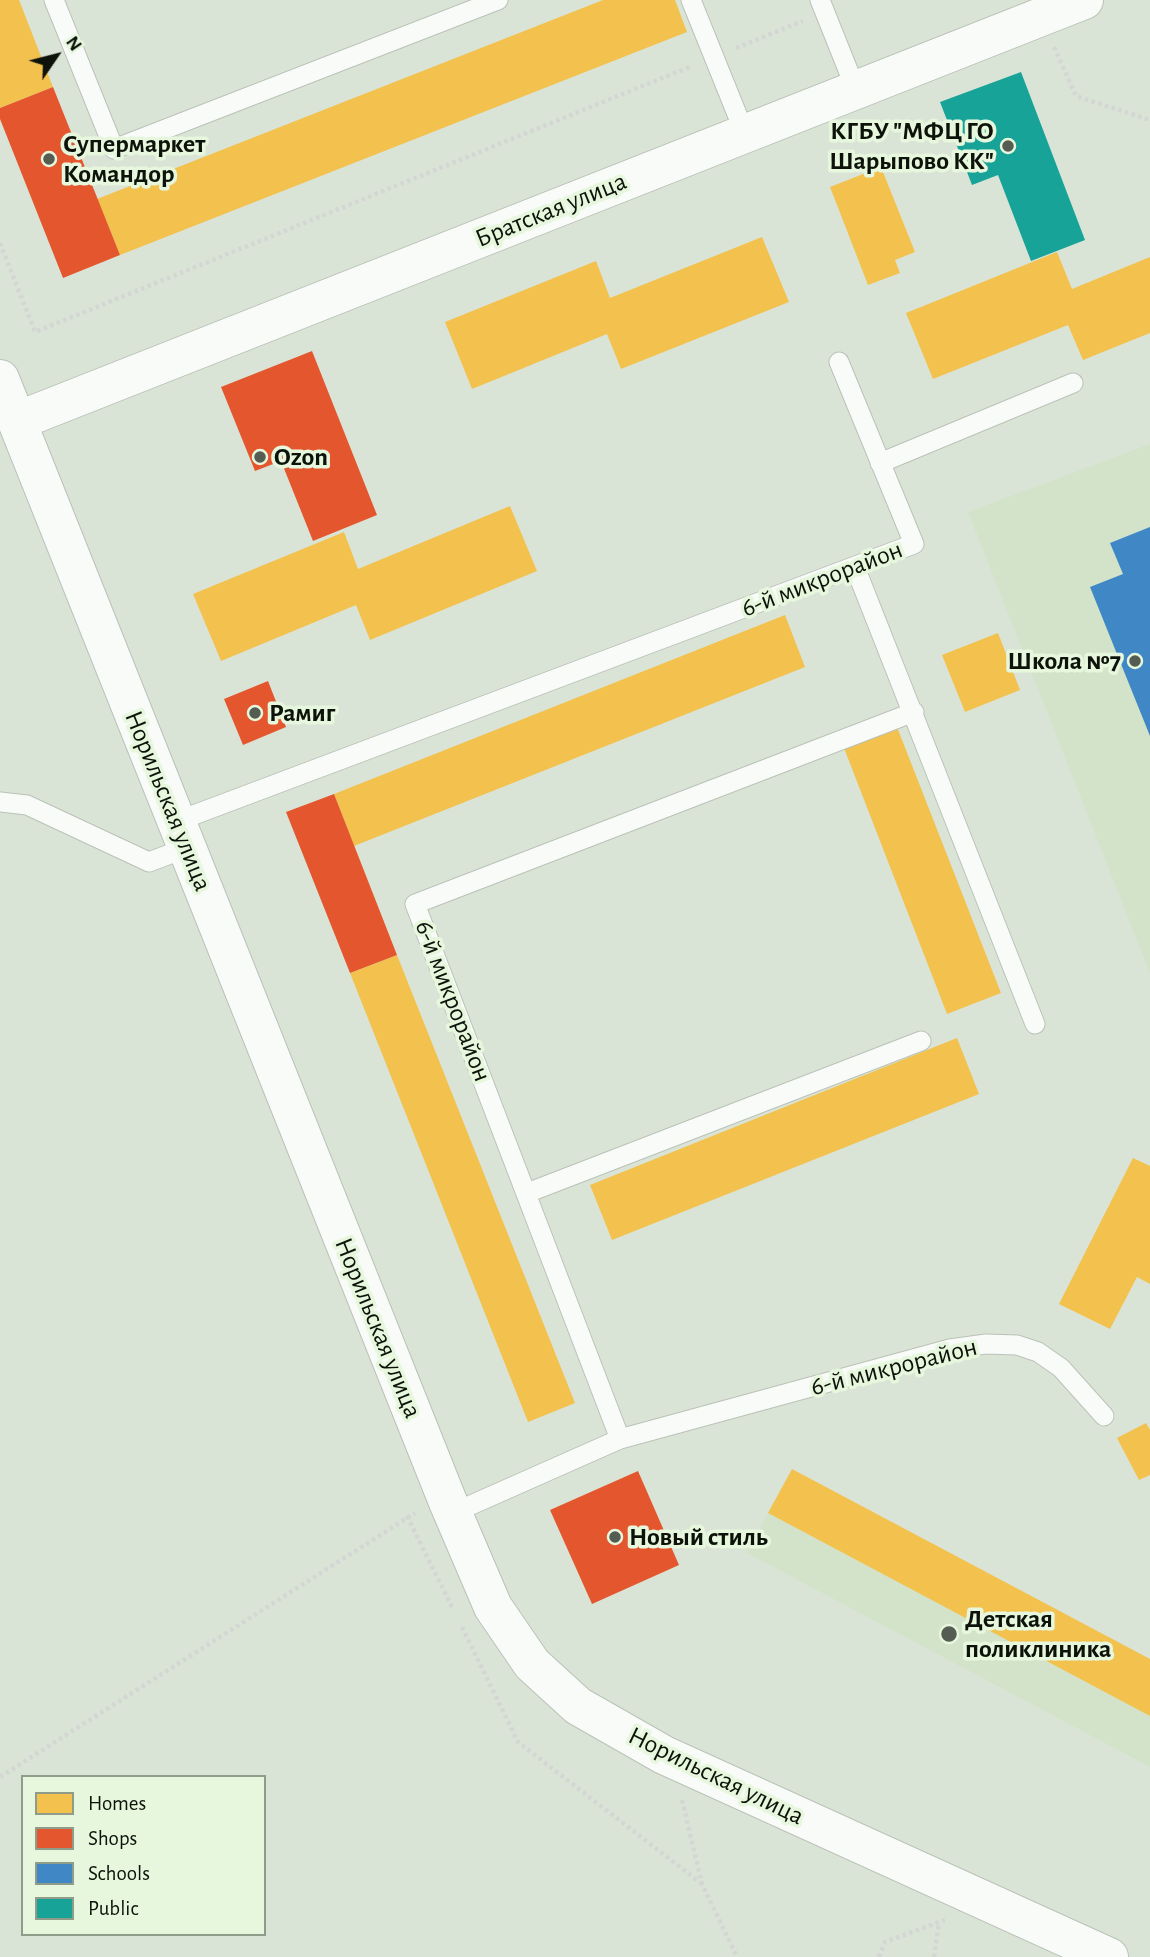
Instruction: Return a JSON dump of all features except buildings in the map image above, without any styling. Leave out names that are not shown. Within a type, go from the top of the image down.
[{"type":"street","name":"Братская улица","points":[[17,421],[1084,0]]},
{"type":"street","name":"Норильская улица","points":[[0,379],[181,835],[439,1511],[493,1607],[532,1664],[578,1706],[664,1755],[1109,1957]]},
{"type":"lane","points":[[54,0],[114,149],[498,0]]},
{"type":"lane","points":[[691,0],[745,134]]},
{"type":"lane","points":[[823,6],[856,90]]},
{"type":"lane","name":"6-й микрорайон","points":[[0,802],[27,805],[149,862],[181,835],[914,544],[839,362]]},
{"type":"lane","points":[[880,463],[1073,383]]},
{"type":"lane","points":[[855,567],[1035,1024]]},
{"type":"lane","name":"6-й микрорайон","points":[[620,1439],[415,904],[914,712]]},
{"type":"lane","points":[[527,1193],[921,1041]]},
{"type":"lane","name":"6-й микрорайон","points":[[439,1511],[620,1439],[950,1349],[986,1344],[1017,1345],[1038,1352],[1062,1368],[1104,1416]]},
{"type":"path","points":[[0,243],[35,332],[714,57],[823,6]]},
{"type":"path","points":[[1041,17],[1076,96],[1150,120]]},
{"type":"path","points":[[0,1777],[407,1516],[439,1511]]},
{"type":"path","points":[[407,1516],[518,1742],[702,1884]]},
{"type":"path","points":[[679,1787],[702,1884],[737,1957]]},
{"type":"path","points":[[879,1957],[885,1942],[956,1916]]},
{"type":"path","points":[[934,1957],[940,1922]]},
{"type":"shaded area","points":[[1150,444],[1150,973],[968,512]]},
{"type":"shaded area","name":"Детская поликлиника","points":[[768,1513],[1150,1716],[1150,1767],[747,1553]]},
{"type":"place","name":"КГБУ \"МФЦ ГО Шарыпово КК\"","points":[[1008,146]]},
{"type":"place","name":"Супермаркет Командор","points":[[49,159]]},
{"type":"place","name":"Ozon","points":[[260,457]]},
{"type":"place","name":"Школа №7","points":[[1135,661]]},
{"type":"place","name":"Рамиг","points":[[255,713]]},
{"type":"place","name":"Новый стиль","points":[[615,1537]]},
{"type":"place","name":"Детская поликлиника","points":[[949,1634]]}]
